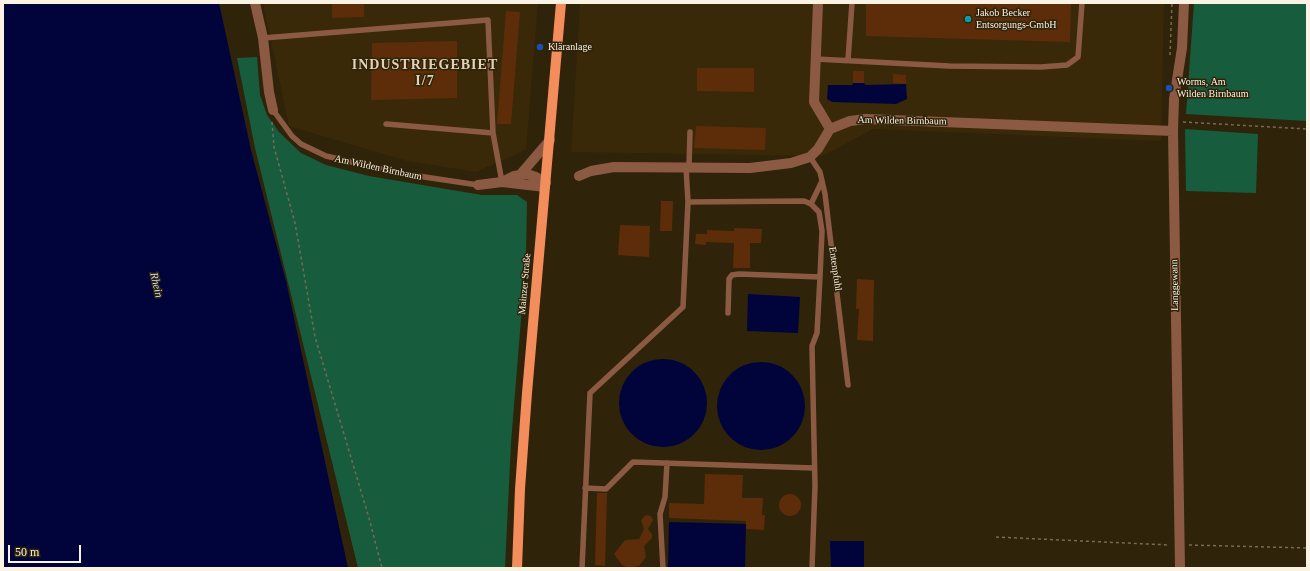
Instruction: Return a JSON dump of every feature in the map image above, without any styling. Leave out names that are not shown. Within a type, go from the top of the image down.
[{"type":"main road","name":"Mainzer Straße","points":[[517,568],[525,408],[561,3]]},
{"type":"street","points":[[255,3],[263,38],[269,92],[273,110]]},
{"type":"street","points":[[579,176],[614,166],[750,168],[791,163],[810,157],[818,148],[830,129],[814,102],[818,3]]},
{"type":"street","name":"Langgewann","points":[[1180,568],[1173,126],[1174,99],[1182,48],[1184,3]]},
{"type":"street","name":"Am Wilden Birnbaum","points":[[830,129],[850,121],[866,119],[1173,126]]},
{"type":"street","name":"Am Wilden Birnbaum","points":[[502,182],[520,175],[550,140]]},
{"type":"street","points":[[520,175],[532,175],[546,185]]},
{"type":"street","name":"Am Wilden Birnbaum","points":[[478,185],[502,182],[546,185]]},
{"type":"lane","points":[[848,60],[852,3]]},
{"type":"lane","points":[[816,59],[949,66],[1041,68],[1067,65],[1078,57],[1082,3]]},
{"type":"lane","points":[[263,38],[488,20],[493,133],[502,182]]},
{"type":"lane","name":"Am Wilden Birnbaum","points":[[273,110],[292,136],[301,144],[326,156],[398,173],[478,185]]},
{"type":"lane","points":[[386,124],[493,133]]},
{"type":"lane","points":[[582,568],[590,393],[683,307],[690,132]]},
{"type":"lane","name":"Entenpfuhl","points":[[810,157],[820,172],[822,181],[840,305],[848,385]]},
{"type":"lane","points":[[812,204],[822,181]]},
{"type":"lane","points":[[688,202],[804,201],[812,204],[819,212],[821,219],[820,277],[817,333],[812,346],[814,468],[812,568]]},
{"type":"lane","points":[[728,313],[729,279],[732,275],[820,277]]},
{"type":"lane","points":[[586,488],[606,489],[633,462],[814,468]]},
{"type":"lane","points":[[663,568],[660,514],[665,497],[667,463]]},
{"type":"path","points":[[273,110],[272,124],[274,147],[295,223],[315,337],[369,518],[382,568]]},
{"type":"path","points":[[1173,126],[1307,129]]},
{"type":"path","points":[[996,537],[1179,545],[1307,548]]},
{"type":"shaded area","points":[[263,3],[538,3],[526,150],[476,172],[407,161],[289,126]]},
{"type":"shaded area","points":[[580,3],[1164,3],[1161,141],[873,129],[823,156],[571,152]]},
{"type":"green space","points":[[1194,3],[1307,3],[1307,121],[1186,114]]},
{"type":"green space","points":[[257,57],[260,95],[267,115],[279,132],[301,153],[326,165],[369,176],[482,195],[517,195],[527,202],[526,257],[511,443],[505,568],[358,568],[255,148],[237,58]]},
{"type":"green space","points":[[1185,129],[1258,134],[1256,193],[1186,191]]},
{"type":"water","name":"Rhein","points":[[3,3],[219,3],[251,150],[286,281],[348,568],[3,568]]},
{"type":"water","points":[[853,83],[864,83],[866,85],[906,84],[907,99],[896,104],[832,102],[827,99],[828,85],[852,85]]},
{"type":"water","points":[[748,294],[800,297],[798,333],[747,331]]},
{"type":"water","points":[[663,359],[680,363],[694,372],[703,386],[707,403],[703,420],[694,434],[680,443],[663,447],[646,443],[632,434],[623,420],[619,403],[623,386],[632,372],[646,363]]},
{"type":"water","points":[[761,362],[778,366],[792,375],[801,389],[805,406],[801,423],[792,437],[778,446],[761,450],[744,446],[730,437],[721,423],[717,406],[721,389],[730,375],[744,366]]},
{"type":"water","points":[[669,522],[746,524],[745,568],[668,568]]},
{"type":"water","points":[[830,541],[864,541],[864,568],[831,568]]},
{"type":"building","points":[[332,3],[364,3],[364,17],[332,18]]},
{"type":"building","name":"Jakob Becker Entsorgungs-GmbH","points":[[866,3],[1071,3],[1070,42],[866,36]]},
{"type":"building","points":[[506,11],[520,12],[511,124],[497,124]]},
{"type":"building","points":[[457,41],[457,98],[371,100],[372,43]]},
{"type":"building","points":[[697,68],[754,68],[754,92],[697,91]]},
{"type":"building","points":[[853,71],[864,71],[864,83],[853,83]]},
{"type":"building","points":[[893,74],[906,75],[906,84],[893,83]]},
{"type":"building","points":[[696,126],[766,128],[765,150],[694,148]]},
{"type":"building","points":[[661,201],[673,201],[672,231],[660,231]]},
{"type":"building","points":[[620,225],[650,226],[649,257],[618,255]]},
{"type":"building","points":[[734,228],[762,229],[761,243],[750,243],[750,268],[733,268],[734,243],[706,242],[706,245],[695,244],[696,234],[707,234],[707,230],[734,231]]},
{"type":"building","points":[[857,279],[874,280],[873,341],[857,340],[859,309],[856,309]]},
{"type":"building","points":[[705,474],[743,475],[742,498],[763,498],[762,515],[765,515],[764,530],[746,529],[746,521],[669,518],[669,503],[704,504]]},
{"type":"building","points":[[597,493],[607,493],[605,566],[595,565]]},
{"type":"building","points":[[790,494],[798,497],[801,505],[798,513],[790,516],[782,513],[779,505],[782,497]]},
{"type":"building","points":[[646,515],[651,516],[653,520],[648,529],[652,534],[652,538],[644,546],[646,557],[639,566],[628,568],[622,565],[614,554],[625,540],[639,539],[644,529],[641,520]]},
{"type":"place","name":"Jakob Becker Entsorgungs-GmbH","points":[[968,19]]},
{"type":"place","name":"Kläranlage","points":[[540,47]]},
{"type":"place","name":"Worms, Am Wilden Birnbaum","points":[[1169,88]]},
{"type":"district","name":"INDUSTRIEGEBIET I/7","points":[[425,74]]}]
